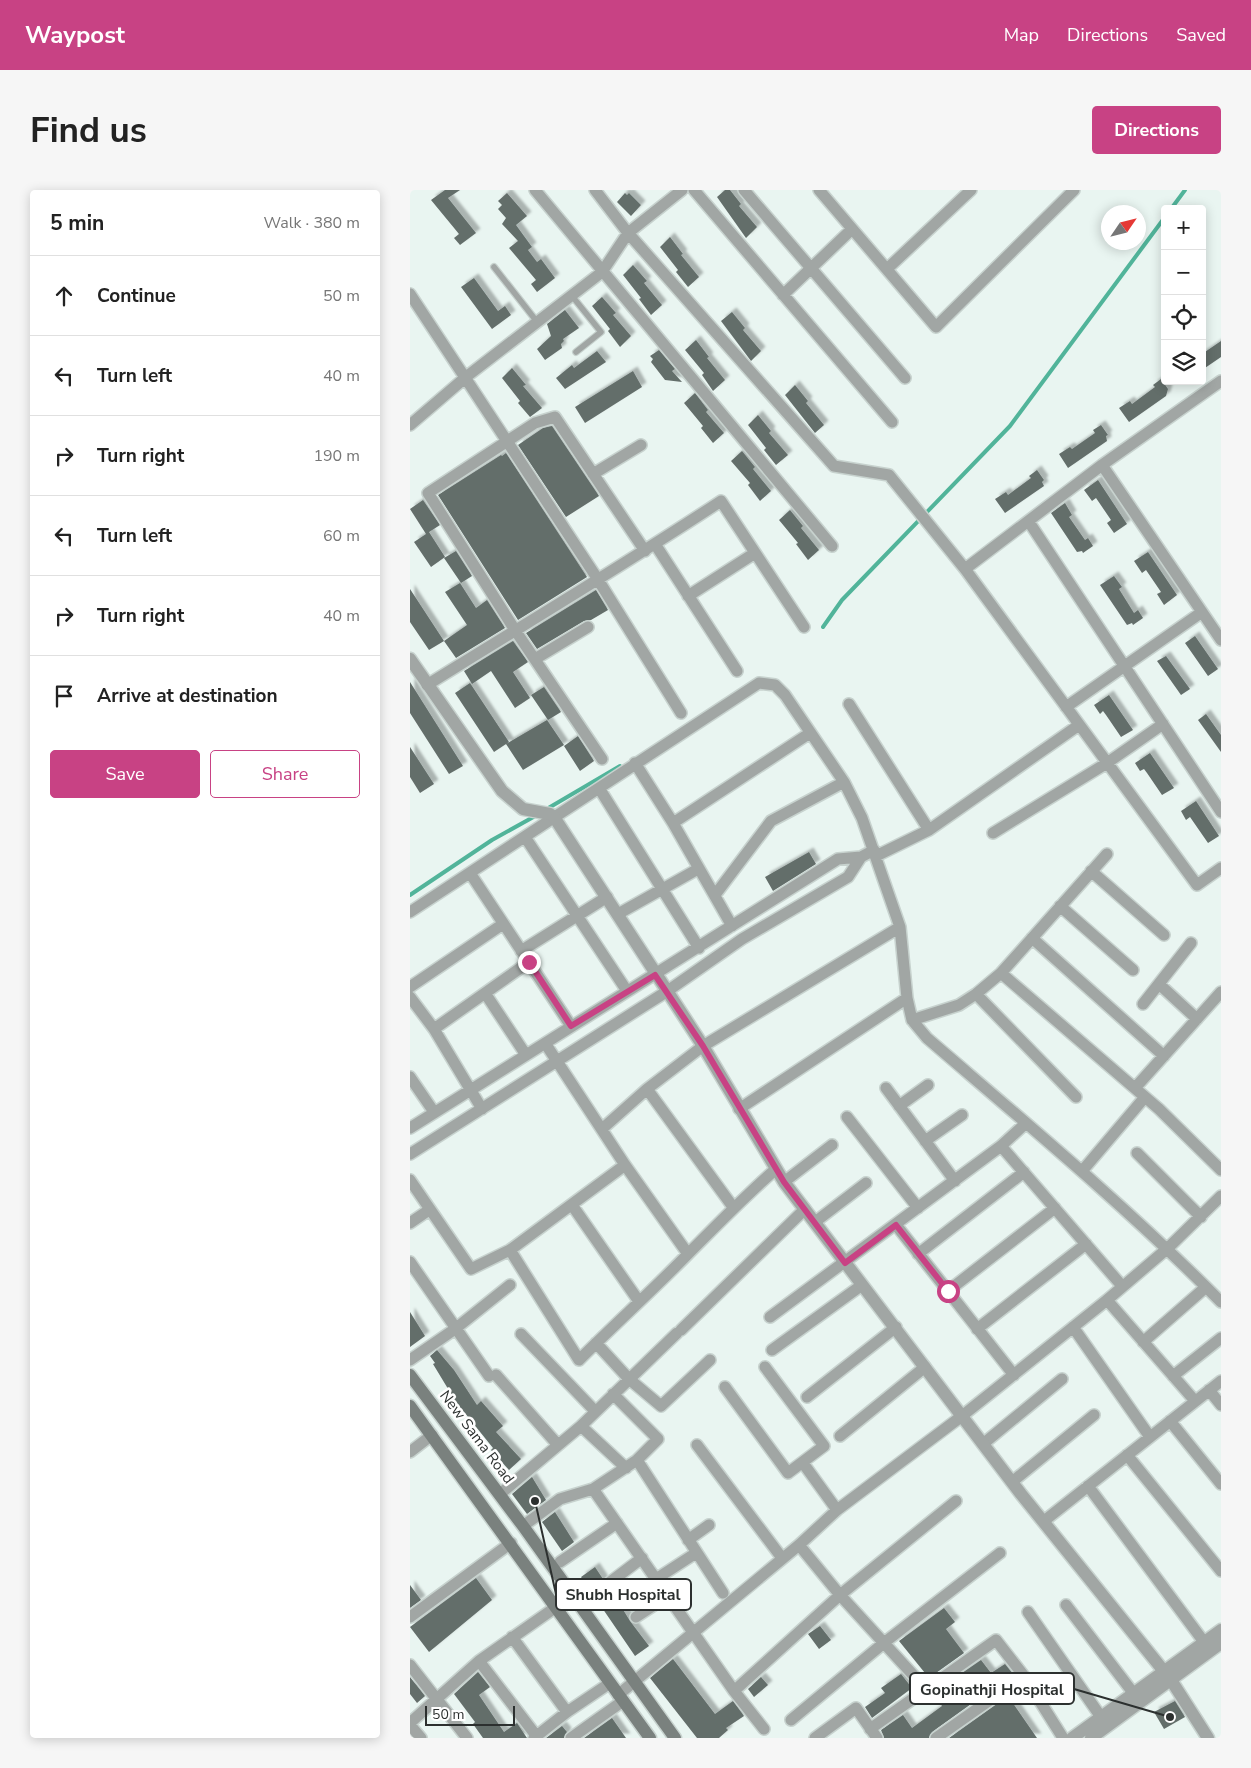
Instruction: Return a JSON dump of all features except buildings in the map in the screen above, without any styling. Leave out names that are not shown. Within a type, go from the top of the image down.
[{"type":"main road","name":"New Sama Road","points":[[410,1375],[500,1494],[636,1681],[675,1738]]},
{"type":"main road","points":[[410,1406],[649,1738]]},
{"type":"street","points":[[534,190],[832,546]]},
{"type":"street","points":[[595,190],[628,233],[834,466],[889,475],[965,569],[1197,885],[1221,868]]},
{"type":"street","points":[[410,424],[466,377],[602,272],[628,233],[682,190]]},
{"type":"street","points":[[694,190],[892,422]]},
{"type":"street","points":[[744,190],[905,378]]},
{"type":"street","points":[[819,190],[936,327],[1074,190]]},
{"type":"street","points":[[886,269],[971,190]]},
{"type":"street","points":[[783,295],[852,229]]},
{"type":"street","points":[[410,294],[597,578],[681,713]]},
{"type":"street","points":[[965,569],[1102,465],[1219,387]]},
{"type":"street","points":[[602,759],[515,630],[428,492],[535,423],[555,417],[645,551]]},
{"type":"street","points":[[593,474],[641,445]]},
{"type":"street","points":[[1102,465],[1221,640]]},
{"type":"street","points":[[427,685],[597,578],[645,551],[721,501],[804,627]]},
{"type":"street","points":[[1029,522],[1221,812]]},
{"type":"street","points":[[655,544],[737,671]]},
{"type":"street","points":[[688,596],[755,553]]},
{"type":"street","points":[[1066,707],[1202,612]]},
{"type":"street","points":[[535,659],[588,626]]},
{"type":"street","points":[[410,659],[502,791],[523,809],[552,816],[607,897],[655,975],[703,1046],[784,1182],[1012,1482],[1167,1676],[1208,1738]]},
{"type":"street","points":[[410,912],[525,837],[552,816],[600,788],[758,683],[775,684],[785,695],[856,802],[900,927],[906,998],[912,1020],[927,1038],[1082,1170],[1168,1248],[1221,1302]]},
{"type":"street","points":[[849,704],[929,830]]},
{"type":"street","points":[[993,833],[1107,763],[1163,724]]},
{"type":"street","points":[[410,1128],[838,860],[875,853],[929,830],[1079,725]]},
{"type":"street","points":[[673,824],[810,733]]},
{"type":"street","points":[[635,764],[673,824],[732,926]]},
{"type":"street","points":[[715,895],[771,821],[844,782]]},
{"type":"street","points":[[600,788],[699,948]]},
{"type":"street","points":[[525,837],[627,991]]},
{"type":"street","points":[[912,1020],[960,1005],[1001,973],[1107,854]]},
{"type":"street","points":[[410,1154],[666,992],[742,939],[848,877],[861,857]]},
{"type":"street","points":[[618,914],[698,869]]},
{"type":"street","points":[[1091,871],[1164,935]]},
{"type":"street","points":[[470,873],[571,1026]]},
{"type":"street","points":[[522,951],[607,897]]},
{"type":"street","points":[[1060,906],[1133,970]]},
{"type":"street","points":[[410,987],[503,924]]},
{"type":"street","points":[[602,1129],[647,1089],[703,1046],[900,927]]},
{"type":"street","points":[[1032,938],[1164,1056]]},
{"type":"street","points":[[1143,1004],[1191,943]]},
{"type":"street","points":[[434,1029],[529,962]]},
{"type":"street","points":[[1001,973],[1135,1088],[1221,1170]]},
{"type":"street","points":[[1159,984],[1197,1019]]},
{"type":"street","points":[[1135,1088],[1221,992]]},
{"type":"street","points":[[485,993],[526,1055]]},
{"type":"street","points":[[976,994],[1076,1097]]},
{"type":"street","points":[[410,997],[434,1029],[482,1109]]},
{"type":"street","points":[[739,1109],[906,998]]},
{"type":"street","points":[[544,1043],[625,1165],[688,1254]]},
{"type":"street","points":[[410,1077],[434,1112]]},
{"type":"street","points":[[899,1106],[928,1085]]},
{"type":"street","points":[[886,1088],[954,1181]]},
{"type":"street","points":[[647,1089],[733,1207]]},
{"type":"street","points":[[1082,1170],[1145,1097]]},
{"type":"street","points":[[925,1141],[962,1115]]},
{"type":"street","points":[[846,1117],[918,1208]]},
{"type":"street","points":[[770,1317],[1001,1146],[1026,1124]]},
{"type":"street","points":[[784,1182],[832,1145]]},
{"type":"street","points":[[1001,1146],[1122,1286]]},
{"type":"street","points":[[1137,1153],[1201,1217]]},
{"type":"street","points":[[410,1180],[471,1269],[510,1250],[625,1165]]},
{"type":"street","points":[[510,1250],[579,1360],[638,1300],[688,1254],[733,1207],[776,1169]]},
{"type":"street","points":[[918,1254],[1024,1172]]},
{"type":"street","points":[[815,1222],[866,1183]]},
{"type":"street","points":[[570,1738],[621,1698],[636,1681],[799,1545],[837,1510],[962,1416],[1107,1300],[1168,1248],[1221,1196]]},
{"type":"street","points":[[572,1205],[638,1300]]},
{"type":"street","points":[[948,1291],[1055,1208]]},
{"type":"street","points":[[500,1494],[581,1426],[805,1209]]},
{"type":"street","points":[[410,1223],[429,1210]]},
{"type":"street","points":[[896,1225],[1014,1375]]},
{"type":"street","points":[[978,1329],[1086,1244]]},
{"type":"street","points":[[410,1262],[455,1329],[492,1376],[558,1445]]},
{"type":"street","points":[[410,1360],[455,1329],[510,1285]]},
{"type":"street","points":[[772,1350],[862,1285]]},
{"type":"street","points":[[1143,1342],[1206,1287]]},
{"type":"street","points":[[1107,1300],[1195,1401]]},
{"type":"street","points":[[807,1397],[896,1327]]},
{"type":"street","points":[[1073,1327],[1150,1437]]},
{"type":"street","points":[[521,1334],[595,1411]]},
{"type":"street","points":[[1173,1376],[1221,1338]]},
{"type":"street","points":[[596,1343],[629,1379],[661,1406],[710,1360]]},
{"type":"street","points":[[725,1387],[788,1473],[824,1446],[765,1367]]},
{"type":"street","points":[[840,1436],[925,1367]]},
{"type":"street","points":[[983,1444],[1062,1379]]},
{"type":"street","points":[[1044,1521],[1221,1381]]},
{"type":"street","points":[[1209,1390],[1221,1405]]},
{"type":"street","points":[[523,1526],[560,1499],[593,1489],[626,1468],[658,1439],[613,1394]]},
{"type":"street","points":[[1012,1482],[1094,1415]]},
{"type":"street","points":[[1170,1421],[1221,1484]]},
{"type":"street","points":[[581,1426],[626,1468]]},
{"type":"street","points":[[410,1452],[432,1435]]},
{"type":"street","points":[[697,1445],[782,1558]]},
{"type":"street","points":[[1127,1455],[1220,1568]]},
{"type":"street","points":[[637,1460],[723,1593]]},
{"type":"street","points":[[803,1463],[837,1510]]},
{"type":"street","points":[[1088,1486],[1204,1642]]},
{"type":"street","points":[[593,1489],[734,1691],[764,1729]]},
{"type":"street","points":[[734,1691],[840,1595],[956,1501]]},
{"type":"street","points":[[560,1562],[617,1523]]},
{"type":"street","points":[[688,1540],[709,1525]]},
{"type":"street","points":[[410,1617],[510,1543]]},
{"type":"street","points":[[799,1545],[840,1595],[926,1689]]},
{"type":"street","points":[[656,1579],[696,1552]]},
{"type":"street","points":[[792,1720],[885,1642],[1000,1553]]},
{"type":"street","points":[[609,1583],[642,1558]]},
{"type":"street","points":[[636,1617],[668,1596]]},
{"type":"street","points":[[1066,1605],[1134,1694]]},
{"type":"street","points":[[421,1738],[410,1724],[436,1698],[479,1661],[556,1607]]},
{"type":"street","points":[[1028,1612],[1101,1717]]},
{"type":"street","points":[[1090,1738],[1167,1676],[1204,1642],[1221,1630]]},
{"type":"street","points":[[512,1637],[567,1712]]},
{"type":"street","points":[[815,1738],[856,1708],[874,1733],[926,1689],[996,1640],[1024,1676],[1063,1738]]},
{"type":"street","points":[[1072,1738],[1134,1694],[1221,1643]]},
{"type":"street","points":[[479,1661],[536,1737],[567,1712],[610,1683]]},
{"type":"street","points":[[410,1665],[467,1738]]},
{"type":"street","points":[[936,1738],[1024,1676]]},
{"type":"lane","points":[[494,267],[538,323]]},
{"type":"lane","points":[[572,296],[601,332],[576,352]]},
{"type":"waterway","points":[[1174,205],[1185,190]]},
{"type":"waterway","points":[[823,627],[842,600],[1010,426],[1161,222]]},
{"type":"waterway","points":[[545,810],[620,766]]},
{"type":"waterway","points":[[410,895],[492,840],[537,815]]},
{"type":"place","name":"Shubh Hospital","points":[[535,1501]]},
{"type":"place","name":"Gopinathji Hospital","points":[[1170,1717]]},
{"type":"route","points":[[529,962],[571,1026],[655,975],[703,1046],[784,1182],[845,1263],[896,1225],[948,1291]]}]
